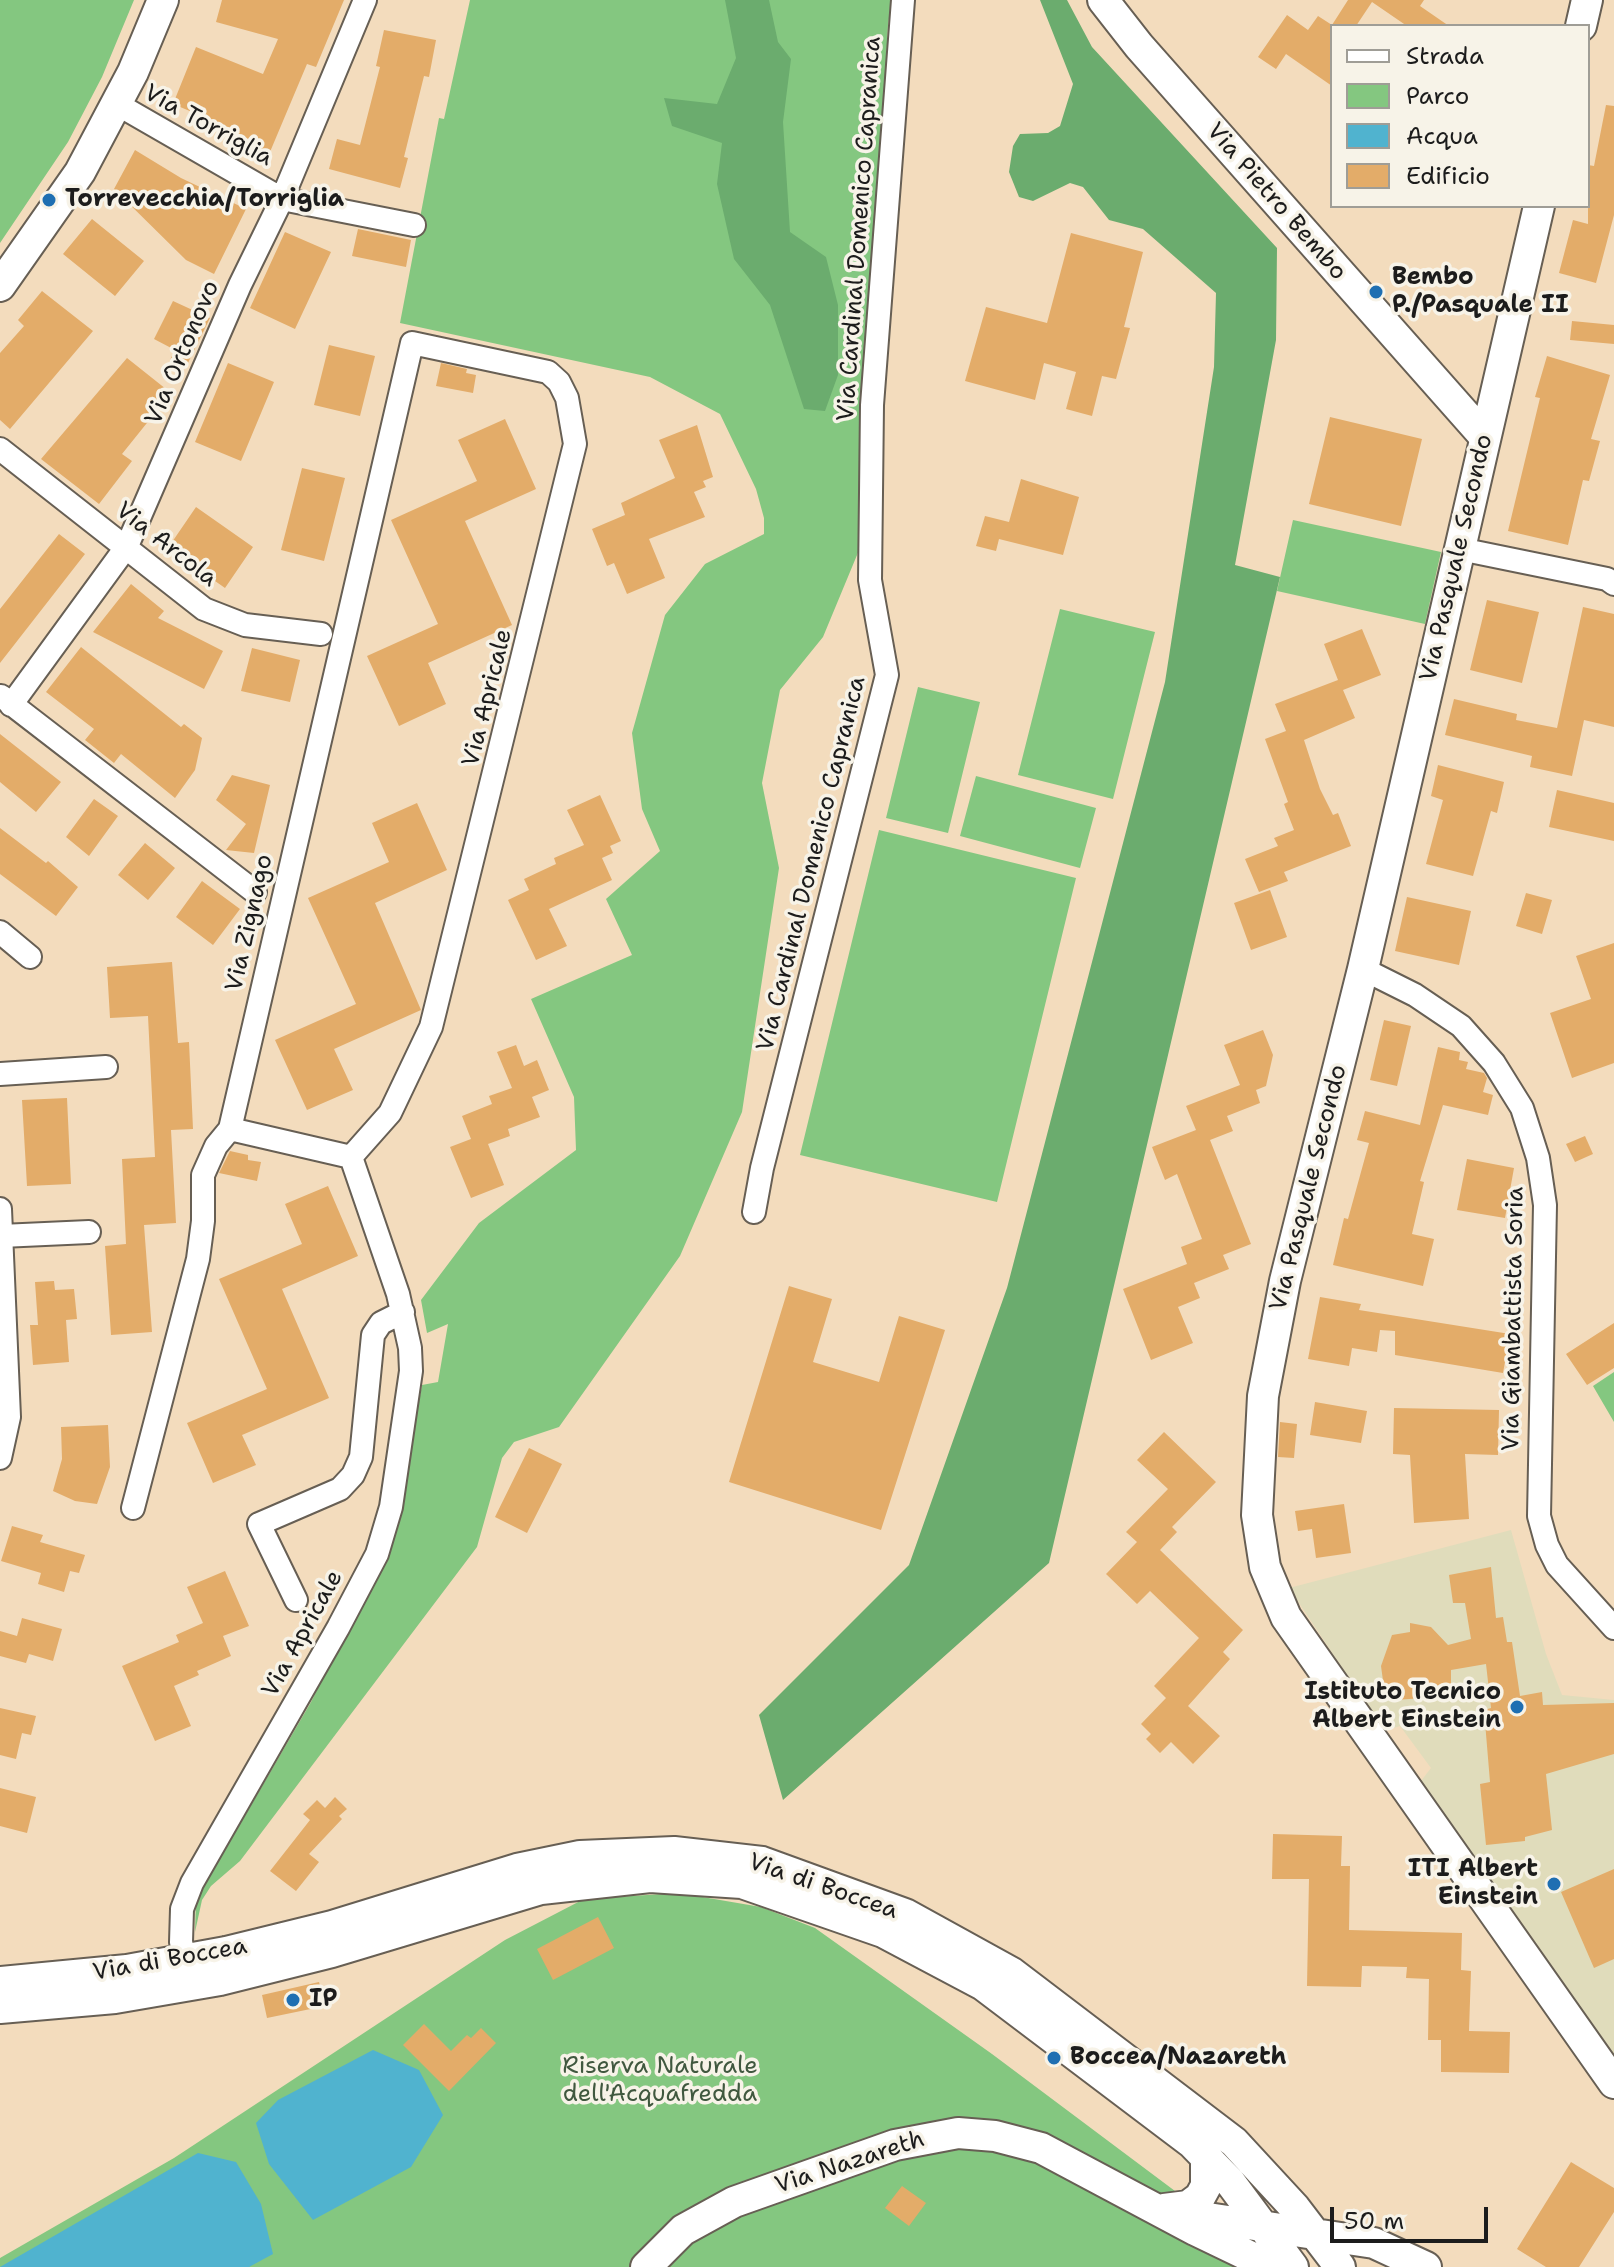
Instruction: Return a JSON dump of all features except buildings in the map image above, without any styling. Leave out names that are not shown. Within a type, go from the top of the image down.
[{"type":"street","points":[[0,286],[64,198],[117,104],[163,0]]},
{"type":"street","name":"Via Ortonovo","points":[[6,700],[127,546],[240,285],[282,199],[365,0]]},
{"type":"street","name":"Via Cardinal Domenico Capranica","points":[[754,1212],[762,1168],[887,675],[870,580],[872,405],[903,0]]},
{"type":"street","name":"Via Pietro Bembo","points":[[1103,0],[1139,46],[1484,436]]},
{"type":"street","points":[[1581,24],[1587,0]]},
{"type":"street","name":"Via Torriglia","points":[[117,104],[282,199],[414,225]]},
{"type":"street","name":"Via Pasquale Secondo","points":[[1539,208],[1363,969],[1285,1281],[1266,1374],[1256,1481],[1263,1562],[1273,1592],[1291,1625],[1614,2083]]},
{"type":"street","name":"Via Zignago","points":[[133,1508],[198,1259],[203,1221],[203,1175],[216,1146],[230,1129],[412,343]]},
{"type":"street","name":"Via Apricale","points":[[188,1974],[181,1942],[182,1909],[192,1883],[377,1554],[391,1507],[411,1371],[403,1312],[351,1157],[390,1113],[431,1027],[575,444],[567,398],[559,382],[548,372],[412,343]]},
{"type":"street","name":"Via Arcola","points":[[0,449],[195,602],[226,620],[262,629],[321,634]]},
{"type":"street","points":[[1460,549],[1607,579],[1614,584]]},
{"type":"street","points":[[6,700],[255,892]]},
{"type":"street","points":[[0,932],[30,957]]},
{"type":"street","name":"Via Giambattista Soria","points":[[1363,969],[1415,995],[1461,1026],[1494,1063],[1522,1108],[1538,1158],[1545,1205],[1539,1516],[1547,1545],[1557,1565],[1614,1628]]},
{"type":"street","points":[[0,1074],[106,1067]]},
{"type":"street","points":[[230,1129],[351,1157]]},
{"type":"street","points":[[0,1209],[9,1417],[0,1458]]},
{"type":"street","points":[[1,1236],[89,1232]]},
{"type":"street","name":"Via Apricale","points":[[296,1600],[259,1524],[340,1489],[353,1475],[361,1457],[373,1335],[381,1323],[403,1312]]},
{"type":"street","name":"Via di Boccea","points":[[0,1982],[87,1975],[188,1974],[517,1869],[580,1856],[674,1852],[762,1862],[905,1914],[995,1962],[1095,2033],[1234,2142],[1340,2267]]},
{"type":"street","name":"Via di Boccea","points":[[0,2008],[188,1974],[306,1959],[541,1889],[650,1877],[742,1883],[883,1932],[961,1972],[1057,2038],[1206,2156],[1230,2182],[1261,2228],[1293,2267]]},
{"type":"street","name":"Via Nazareth","points":[[646,2267],[683,2230],[719,2208],[895,2145],[943,2134],[985,2134],[1028,2143],[1272,2267]]},
{"type":"street","points":[[1158,2209],[1188,2206],[1200,2197],[1206,2186],[1206,2156]]},
{"type":"street","name":"Via Nazareth","points":[[1158,2209],[1261,2228],[1314,2234]]},
{"type":"street","points":[[1314,2234],[1383,2246],[1426,2267]]},
{"type":"shaded area","name":"ITI Albert Einstein","points":[[1511,1530],[1546,1654],[1562,1695],[1614,1700],[1614,2057],[1421,1781],[1431,1768],[1400,1726],[1384,1731],[1289,1588]]},
{"type":"green space","points":[[0,0],[134,0],[102,77],[68,142],[0,243]]},
{"type":"green space","points":[[470,0],[892,0],[888,25],[862,543],[823,637],[780,690],[762,783],[779,868],[742,1112],[680,1256],[559,1427],[514,1442],[502,1458],[477,1547],[240,1861],[211,1886],[202,1900],[195,1932],[196,1900],[311,1702],[395,1532],[422,1385],[438,1382],[448,1324],[427,1333],[421,1300],[479,1223],[576,1150],[574,1097],[531,999],[632,955],[606,899],[660,851],[642,809],[632,733],[665,615],[705,564],[764,534],[764,518],[756,489],[720,414],[650,377],[400,323],[439,118],[444,119]]},
{"type":"green space","points":[[725,0],[769,0],[778,42],[791,59],[783,122],[790,232],[826,257],[838,305],[838,375],[825,411],[804,409],[770,305],[734,259],[717,184],[722,143],[672,126],[664,98],[717,104],[736,58]]},
{"type":"green space","points":[[1040,0],[1067,0],[1092,47],[1277,248],[1276,340],[1235,565],[1280,577],[1049,1563],[783,1800],[759,1715],[909,1565],[1007,1288],[1165,682],[1214,367],[1216,293],[1143,229],[1109,220],[1083,187],[1070,183],[1033,201],[1019,197],[1009,172],[1013,146],[1020,134],[1048,133],[1060,126],[1073,84]]},
{"type":"green space","points":[[1293,520],[1441,552],[1425,624],[1277,591]]},
{"type":"green space","points":[[1060,609],[1155,632],[1113,799],[1018,775]]},
{"type":"green space","points":[[918,687],[980,702],[948,833],[886,818]]},
{"type":"green space","points":[[976,776],[1096,808],[1080,868],[960,836]]},
{"type":"green space","points":[[879,830],[1076,878],[997,1202],[800,1155]]},
{"type":"green space","points":[[1614,1372],[1614,1422],[1593,1386]]},
{"type":"green space","name":"Riserva Naturale dell'Acquafredda","points":[[679,1893],[761,1907],[815,1928],[992,2054],[1183,2197],[1250,2267],[0,2267],[0,2258],[174,2158],[505,1940],[584,1899]]},
{"type":"water","points":[[373,2050],[419,2070],[443,2115],[411,2167],[313,2220],[269,2164],[256,2123],[278,2100]]},
{"type":"water","points":[[198,2153],[236,2162],[261,2204],[273,2254],[249,2267],[0,2267]]},
{"type":"place","name":"Torrevecchia/Torriglia","points":[[49,200]]},
{"type":"place","name":"Bembo P./Pasquale II","points":[[1376,292]]},
{"type":"place","name":"Istituto Tecnico Albert Einstein","points":[[1517,1707]]},
{"type":"place","name":"ITI Albert Einstein","points":[[1554,1884]]},
{"type":"place","name":"IP","points":[[293,2000]]},
{"type":"place","name":"Boccea/Nazareth","points":[[1054,2058]]}]
